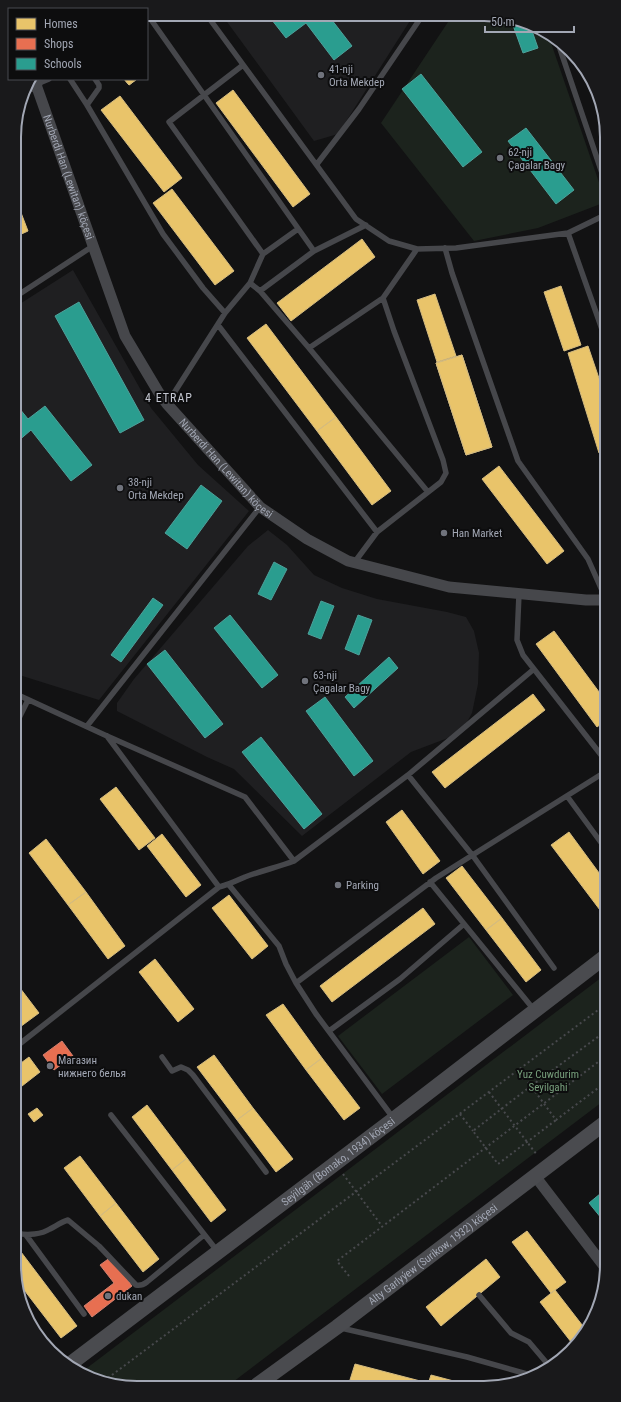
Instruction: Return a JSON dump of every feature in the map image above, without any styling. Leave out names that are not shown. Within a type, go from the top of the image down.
[{"type":"street","name":"Nurberdi Han (Lewitan) köçesi","points":[[36,82],[125,336],[167,404],[260,507],[307,539],[354,563],[448,587],[600,600]]},
{"type":"street","name":"Seýilgäh (Bomako, 1934) köçesi","points":[[73,1362],[394,1119],[600,961]]},
{"type":"street","name":"Alty Garlyýew (Surikow, 1932) köçesi","points":[[263,1381],[337,1327],[600,1127]]},
{"type":"street","points":[[535,1176],[600,1261]]},
{"type":"lane","points":[[152,21],[314,251]]},
{"type":"lane","points":[[211,21],[356,219],[389,241],[417,249],[456,248],[568,233],[600,218]]},
{"type":"lane","points":[[317,164],[359,110],[419,21]]},
{"type":"lane","points":[[560,50],[600,167]]},
{"type":"lane","points":[[243,65],[169,122],[263,254]]},
{"type":"lane","points":[[71,80],[163,234],[225,314]]},
{"type":"lane","points":[[87,105],[99,88],[96,80]]},
{"type":"lane","points":[[260,292],[314,251],[366,225]]},
{"type":"lane","points":[[167,404],[225,314],[250,283],[263,254],[298,228]]},
{"type":"lane","points":[[568,233],[600,324]]},
{"type":"lane","points":[[21,291],[94,245]]},
{"type":"lane","points":[[445,248],[452,273],[518,461],[588,559],[600,586]]},
{"type":"lane","points":[[309,348],[383,298],[417,249]]},
{"type":"lane","points":[[250,283],[260,292],[309,348],[428,492]]},
{"type":"lane","points":[[354,563],[377,532],[441,482],[446,473],[443,460],[383,298]]},
{"type":"lane","points":[[218,325],[377,532]]},
{"type":"lane","points":[[87,726],[260,507]]},
{"type":"lane","points":[[519,594],[517,640],[523,655],[600,754]]},
{"type":"lane","points":[[21,1043],[219,887],[229,885],[245,877],[294,861],[408,776],[534,669]]},
{"type":"lane","points":[[21,696],[245,797],[294,861]]},
{"type":"lane","points":[[21,714],[28,700]]},
{"type":"lane","points":[[107,736],[219,887]]},
{"type":"lane","points":[[296,983],[430,882],[600,775]]},
{"type":"lane","points":[[408,776],[473,856],[554,968]]},
{"type":"lane","points":[[567,796],[600,841]]},
{"type":"lane","points":[[430,882],[535,1011]]},
{"type":"lane","points":[[229,885],[279,946],[296,983],[329,1031],[394,1119]]},
{"type":"lane","points":[[329,1031],[400,979],[464,924]]},
{"type":"lane","points":[[162,1057],[172,1071],[181,1067],[188,1070],[193,1075],[266,1172]]},
{"type":"lane","points":[[111,1115],[218,1252]]},
{"type":"lane","points":[[21,1234],[26,1235],[49,1230],[62,1221],[68,1220],[99,1246],[136,1285],[142,1285],[204,1235]]},
{"type":"lane","points":[[26,1235],[84,1314]]},
{"type":"lane","points":[[479,1295],[511,1333],[529,1342],[547,1362]]},
{"type":"lane","points":[[337,1327],[525,1373]]},
{"type":"path","points":[[109,1377],[600,1009]]},
{"type":"path","points":[[472,1131],[600,1035]]},
{"type":"path","points":[[349,1276],[337,1260],[600,1061]]},
{"type":"path","points":[[519,1070],[556,1120]]},
{"type":"path","points":[[460,1114],[498,1164],[600,1087]]},
{"type":"path","points":[[489,1092],[537,1155]]},
{"type":"path","points":[[341,1172],[382,1226]]},
{"type":"shaded area","name":"41-nji Orta Mekdep","points":[[226,21],[410,21],[338,134],[314,141]]},
{"type":"shaded area","name":"38-nji Orta Mekdep","points":[[73,270],[151,408],[198,465],[249,511],[99,700],[21,676],[21,303]]},
{"type":"shaded area","name":"63-nji Çagalar Bagy","points":[[268,530],[287,545],[314,575],[342,588],[377,599],[466,617],[474,631],[479,653],[478,684],[472,713],[461,733],[411,752],[302,836],[234,769],[207,757],[117,711],[117,703],[134,679],[248,546]]},
{"type":"green space","name":"62-nji Çagalar Bagy","points":[[449,21],[492,21],[521,27],[551,42],[600,185],[600,204],[538,228],[474,241],[381,123]]},
{"type":"green space","points":[[469,937],[513,995],[382,1094],[338,1036]]},
{"type":"green space","name":"Yuz Cuwdurim Seyilgahi","points":[[600,979],[600,1104],[234,1381],[129,1381],[114,1379],[86,1369]]},
{"type":"building: Homes","points":[[125,80],[136,80],[129,85]]},
{"type":"building: Homes","points":[[125,80],[136,80],[129,85]]},
{"type":"building: Homes","points":[[233,90],[310,194],[293,207],[216,103]]},
{"type":"building: Homes","points":[[120,96],[182,178],[164,192],[101,110]]},
{"type":"building: Homes","points":[[172,189],[234,271],[215,285],[153,203]]},
{"type":"building: Homes","points":[[21,213],[28,231],[21,234]]},
{"type":"building: Homes","points":[[362,239],[375,257],[291,321],[277,303]]},
{"type":"building: Homes","points":[[561,286],[581,345],[564,351],[544,292]]},
{"type":"building: Homes","points":[[435,294],[456,356],[437,362],[417,300]]},
{"type":"building: Homes","points":[[266,324],[336,417],[317,431],[247,338]]},
{"type":"building: Homes","points":[[588,346],[600,381],[599,453],[568,353]]},
{"type":"building: Homes","points":[[462,355],[492,447],[466,455],[436,363]]},
{"type":"building: Homes","points":[[462,355],[492,447],[466,455],[436,363]]},
{"type":"building: Homes","points":[[336,417],[391,491],[372,505],[317,431]]},
{"type":"building: Homes","points":[[499,466],[564,551],[547,564],[482,479]]},
{"type":"building: Homes","points":[[554,631],[600,693],[600,725],[597,727],[536,644]]},
{"type":"building: Homes","points":[[533,694],[545,710],[445,788],[432,772]]},
{"type":"building: Homes","points":[[116,787],[155,838],[139,850],[100,799]]},
{"type":"building: Homes","points":[[402,810],[440,861],[423,874],[386,822]]},
{"type":"building: Homes","points":[[569,832],[600,874],[600,910],[551,845]]},
{"type":"building: Homes","points":[[162,834],[201,885],[186,897],[147,846]]},
{"type":"building: Homes","points":[[46,839],[86,892],[68,905],[29,853]]},
{"type":"building: Homes","points":[[462,866],[502,918],[486,930],[446,878]]},
{"type":"building: Homes","points":[[86,892],[125,946],[108,959],[68,905]]},
{"type":"building: Homes","points":[[229,895],[268,946],[252,959],[212,908]]},
{"type":"building: Homes","points":[[423,908],[435,924],[332,1002],[320,986]]},
{"type":"building: Homes","points":[[502,918],[541,970],[526,982],[486,930]]},
{"type":"building: Homes","points":[[155,959],[194,1009],[178,1022],[139,972]]},
{"type":"building: Homes","points":[[21,989],[39,1013],[21,1026]]},
{"type":"building: Homes","points":[[283,1004],[322,1058],[306,1070],[266,1015]]},
{"type":"building: Homes","points":[[214,1055],[253,1108],[237,1120],[197,1067]]},
{"type":"building: Homes","points":[[29,1057],[40,1072],[22,1086],[21,1085],[21,1063]]},
{"type":"building: Homes","points":[[322,1058],[360,1108],[344,1120],[306,1070]]},
{"type":"building: Homes","points":[[147,1105],[187,1158],[172,1170],[132,1117]]},
{"type":"building: Homes","points":[[37,1108],[43,1115],[34,1122],[28,1114]]},
{"type":"building: Homes","points":[[253,1108],[293,1159],[276,1172],[237,1120]]},
{"type":"building: Homes","points":[[80,1156],[116,1203],[100,1216],[64,1168]]},
{"type":"building: Homes","points":[[187,1158],[226,1210],[211,1222],[172,1170]]},
{"type":"building: Homes","points":[[116,1203],[159,1259],[143,1272],[100,1216]]},
{"type":"building: Homes","points":[[527,1231],[566,1282],[551,1293],[512,1242]]},
{"type":"building: Homes","points":[[21,1252],[77,1326],[61,1338],[24,1290]]},
{"type":"building: Homes","points":[[486,1259],[500,1277],[441,1326],[426,1307]]},
{"type":"building: Homes","points":[[555,1290],[583,1326],[571,1342],[540,1302]]},
{"type":"building: Homes","points":[[355,1364],[420,1381],[350,1381]]},
{"type":"building: Homes","points":[[431,1375],[454,1381],[429,1381]]},
{"type":"building: Shops","points":[[62,1041],[73,1056],[54,1070],[43,1055]]},
{"type":"building: Shops","name":"dukan","points":[[111,1257],[132,1286],[92,1317],[84,1306],[114,1283],[100,1265]]},
{"type":"building: Schools","points":[[273,21],[333,21],[352,46],[334,60],[306,23],[286,38]]},
{"type":"building: Schools","points":[[513,25],[532,32],[538,48],[523,53]]},
{"type":"building: Schools","points":[[421,74],[482,152],[463,167],[402,89]]},
{"type":"building: Schools","points":[[526,128],[574,190],[556,204],[508,141]]},
{"type":"building: Schools","points":[[79,302],[144,420],[120,433],[55,316]]},
{"type":"building: Schools","points":[[45,406],[92,465],[71,481],[31,430],[21,439],[21,410],[28,419]]},
{"type":"building: Schools","points":[[201,485],[222,501],[187,549],[165,533]]},
{"type":"building: Schools","points":[[274,562],[287,569],[271,600],[258,594]]},
{"type":"building: Schools","points":[[153,598],[163,605],[121,662],[111,655]]},
{"type":"building: Schools","points":[[321,601],[334,606],[321,639],[308,634]]},
{"type":"building: Schools","points":[[230,615],[278,675],[262,688],[214,628]]},
{"type":"building: Schools","points":[[358,615],[372,620],[359,655],[345,649]]},
{"type":"building: Schools","points":[[165,650],[223,724],[205,738],[147,664]]},
{"type":"building: Schools","points":[[389,657],[398,668],[354,708],[345,697]]},
{"type":"building: Schools","points":[[325,697],[373,761],[354,776],[306,711]]},
{"type":"building: Schools","points":[[261,737],[322,814],[304,829],[242,752]]},
{"type":"building: Schools","points":[[600,1194],[600,1217],[589,1203]]},
{"type":"place","name":"41-nji Orta Mekdep","points":[[321,75]]},
{"type":"place","name":"62-nji Çagalar Bagy","points":[[500,158]]},
{"type":"place","name":"38-nji Orta Mekdep","points":[[120,488]]},
{"type":"place","name":"Han Market","points":[[444,533]]},
{"type":"place","name":"63-nji Çagalar Bagy","points":[[305,681]]},
{"type":"place","name":"Parking","points":[[338,885]]},
{"type":"place","name":"Магазин нижнего белья","points":[[50,1066]]},
{"type":"place","name":"dukan","points":[[108,1296]]},
{"type":"district","name":"4 ETRAP","points":[[169,398]]}]
